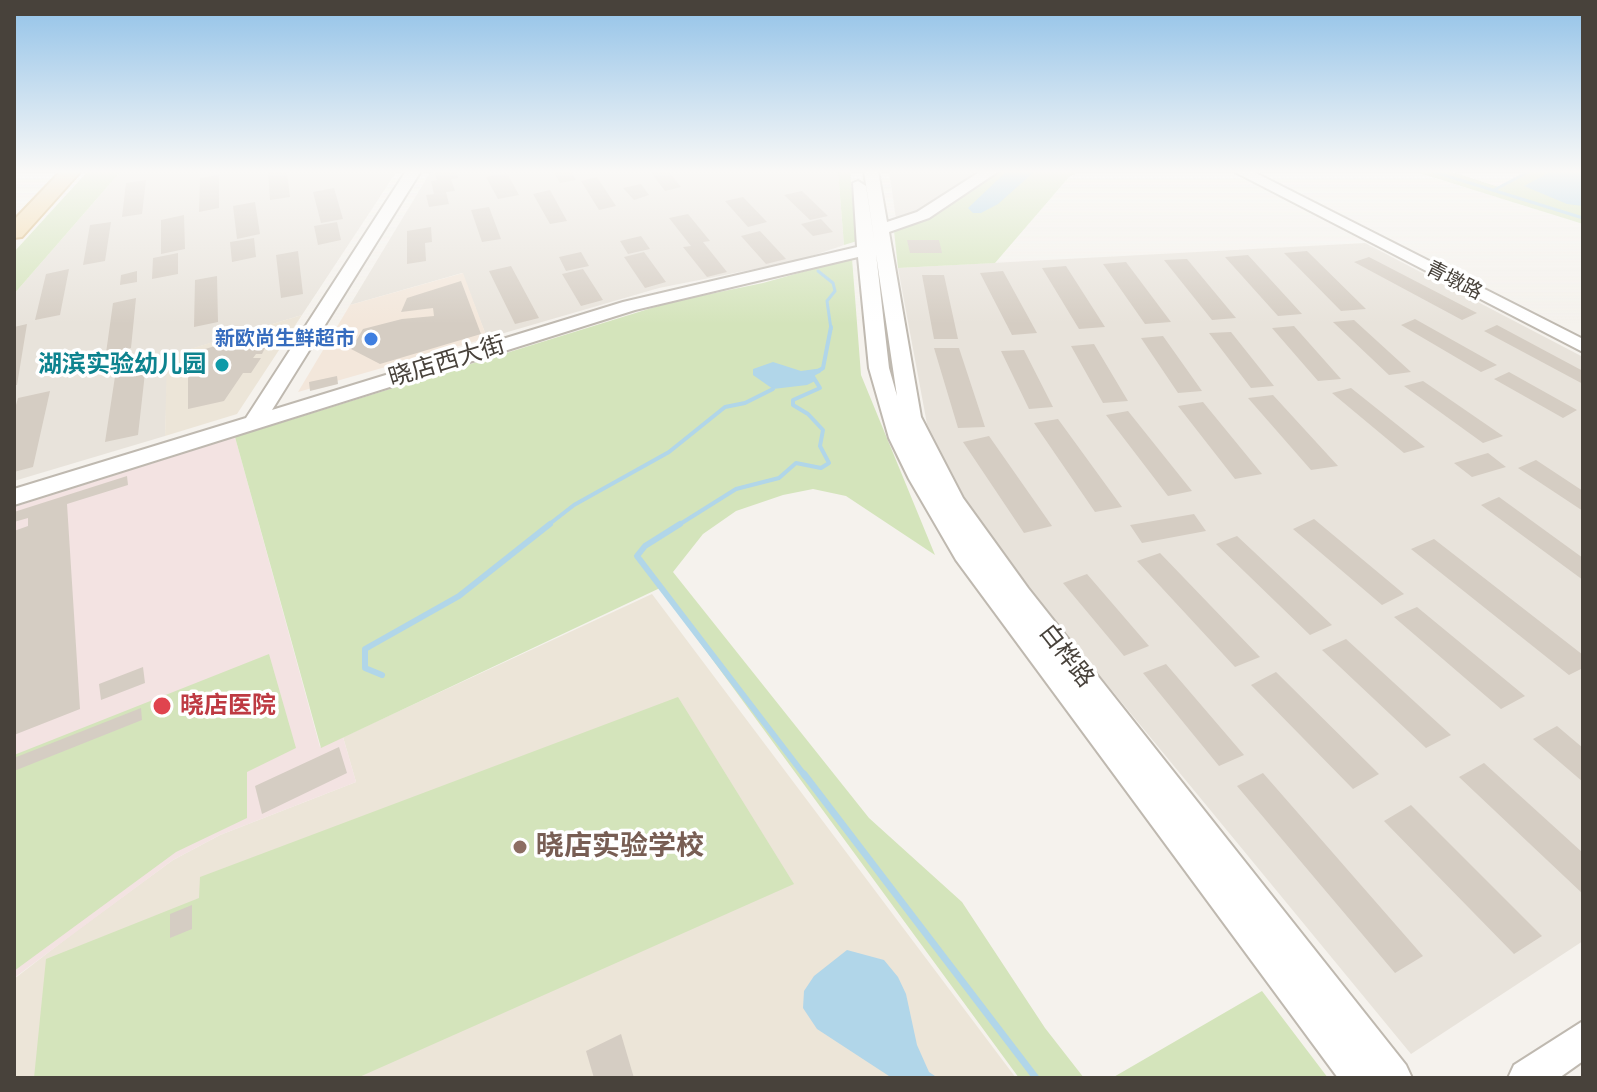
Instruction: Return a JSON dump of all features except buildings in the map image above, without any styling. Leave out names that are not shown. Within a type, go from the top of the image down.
[{"type":"street","points":[[254,422],[382,222]]},
{"type":"street","name":"白桦路","points":[[871,222],[911,417],[954,502],[1019,595],[1393,1078]]},
{"type":"street","name":"白桦路","points":[[875,222],[879,368],[900,438],[920,479],[965,554],[1025,636],[1361,1078]]},
{"type":"street","name":"晓店西大街","points":[[14,497],[629,306],[877,242],[911,222]]},
{"type":"street","name":"青墩路","points":[[1340,222],[1583,346]]},
{"type":"street","points":[[1527,1078],[1583,1039]]},
{"type":"shaded area","points":[[77,222],[363,222],[302,315],[168,356],[165,436],[14,481],[14,294]]},
{"type":"shaded area","points":[[400,222],[842,222],[844,245],[800,260],[659,288],[487,338],[462,273],[350,305]]},
{"type":"shaded area","points":[[1365,243],[1583,357],[1583,941],[1411,1054],[1053,619],[965,498],[927,424],[898,268]]},
{"type":"shaded area","points":[[463,273],[487,338],[298,392],[350,305]]},
{"type":"shaded area","points":[[302,315],[237,414],[165,436],[167,356]]},
{"type":"shaded area","name":"晓店医院","points":[[235,437],[320,747],[343,737],[356,782],[220,835],[173,860],[14,978],[14,507]]},
{"type":"shaded area","name":"晓店实验学校","points":[[652,594],[1016,1078],[14,1078],[14,979],[76,931],[173,860],[220,835],[356,782],[343,737]]},
{"type":"green space","points":[[41,222],[77,222],[14,294],[14,252]]},
{"type":"green space","points":[[842,222],[855,222],[857,241],[844,245]]},
{"type":"green space","points":[[922,222],[1030,222],[995,263],[898,268],[894,231]]},
{"type":"green space","points":[[852,258],[861,375],[935,555],[846,496],[813,489],[783,495],[736,511],[703,534],[673,572],[869,818],[962,902],[1045,1028],[1084,1078],[1019,1078],[660,588],[321,748],[235,437],[671,302],[763,283]]},
{"type":"green space","points":[[269,654],[296,748],[247,772],[247,818],[176,852],[14,971],[14,755]]},
{"type":"green space","points":[[678,697],[794,884],[357,1078],[34,1078],[46,959],[199,898],[200,877]]},
{"type":"green space","points":[[1262,991],[1328,1078],[1112,1078]]},
{"type":"water","points":[[773,362],[801,371],[823,368],[820,373],[812,375],[815,381],[807,385],[773,389],[753,375],[753,369]]},
{"type":"water","points":[[847,950],[884,960],[898,977],[906,994],[917,1045],[929,1072],[938,1078],[892,1078],[817,1029],[803,1008],[804,991],[814,976]]},
{"type":"waterway","points":[[818,271],[833,283],[835,291],[827,301],[831,328]]},
{"type":"waterway","points":[[677,526],[736,489],[779,478],[796,463],[821,468],[829,463],[820,446],[823,430],[808,414],[793,405],[793,400],[820,388],[812,375],[823,368],[831,328]]},
{"type":"waterway","points":[[547,526],[574,505],[669,452],[725,407],[745,403],[773,389]]},
{"type":"waterway","points":[[382,675],[365,668],[365,649],[459,596],[550,524]]},
{"type":"waterway","points":[[680,524],[645,546],[637,556],[805,776]]},
{"type":"waterway","points":[[804,774],[1036,1078]]},
{"type":"place","name":"新欧尚生鲜超市","points":[[371,339]]},
{"type":"place","name":"湖滨实验幼儿园","points":[[222,365]]},
{"type":"place","name":"晓店医院","points":[[162,706]]},
{"type":"place","name":"晓店实验学校","points":[[520,847]]}]
